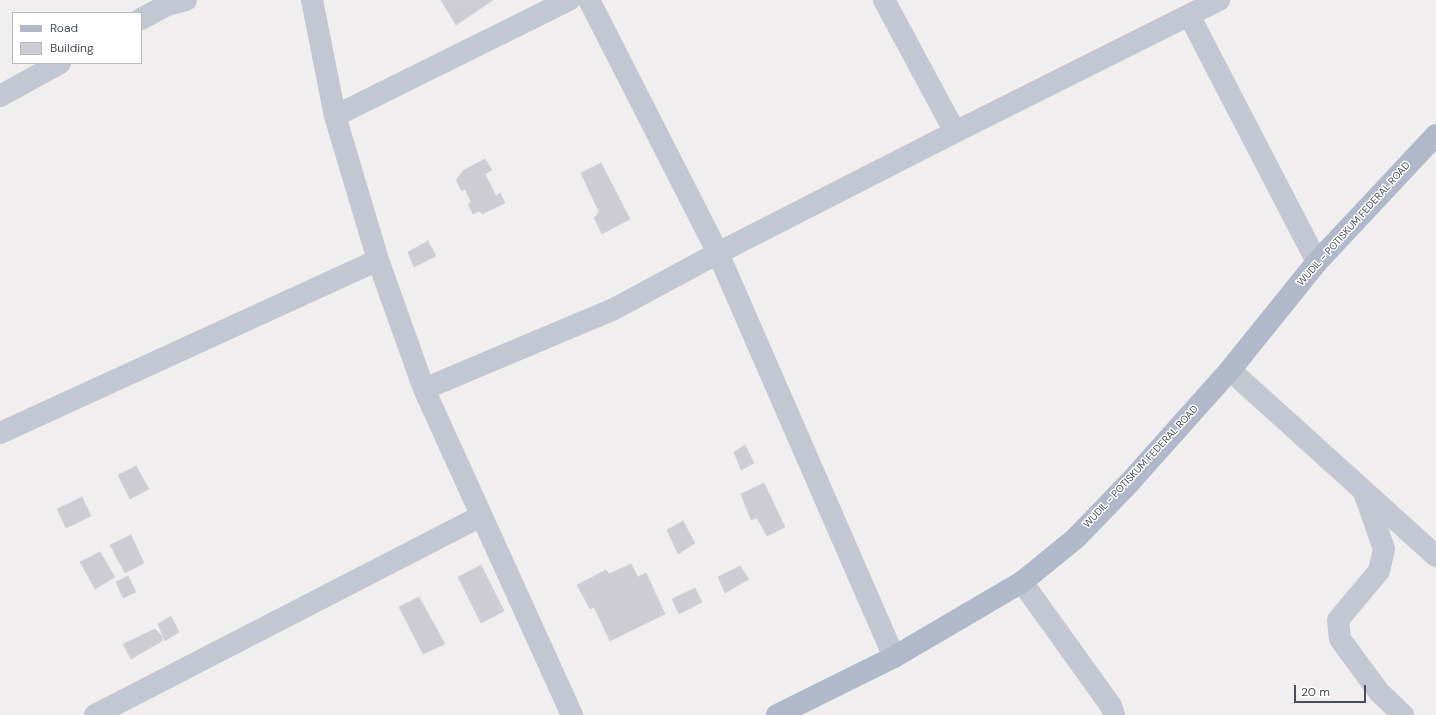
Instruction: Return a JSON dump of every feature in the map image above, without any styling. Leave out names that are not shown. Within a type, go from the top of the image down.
[{"type":"main road","name":"WUDIL - POTISKUM FEDERAL ROAD","points":[[777,715],[894,657],[1022,582],[1076,538],[1130,482],[1230,370],[1317,262],[1436,135]]},
{"type":"street","points":[[142,18],[167,5],[186,0]]},
{"type":"street","points":[[312,0],[335,116],[378,260],[424,389],[572,715]]},
{"type":"street","points":[[335,116],[569,0]]},
{"type":"street","points":[[589,0],[718,252],[894,657]]},
{"type":"street","points":[[884,0],[955,132]]},
{"type":"street","points":[[424,389],[614,309],[718,252],[1220,0]]},
{"type":"street","points":[[1189,15],[1317,262]]},
{"type":"street","points":[[0,96],[58,64]]},
{"type":"street","points":[[0,433],[378,260]]},
{"type":"street","points":[[1230,370],[1436,556]]},
{"type":"street","points":[[1364,491],[1384,549],[1379,571],[1338,620],[1340,639],[1379,692],[1403,715]]},
{"type":"street","points":[[95,715],[481,516]]},
{"type":"street","points":[[1022,582],[1111,706],[1114,715]]},
{"type":"building","points":[[441,0],[493,0],[456,25]]},
{"type":"building","points":[[485,159],[492,170],[485,174],[496,196],[500,193],[505,203],[482,214],[479,211],[473,214],[468,204],[471,202],[465,189],[462,191],[456,180],[464,170]]},
{"type":"building","points":[[601,163],[630,219],[602,234],[594,218],[599,212],[581,173]]},
{"type":"building","points":[[428,241],[436,256],[414,267],[408,252]]},
{"type":"building","points":[[745,445],[754,463],[741,470],[734,452]]},
{"type":"building","points":[[136,466],[149,489],[130,499],[118,475]]},
{"type":"building","points":[[764,483],[785,527],[767,536],[757,518],[751,520],[741,494]]},
{"type":"building","points":[[82,497],[91,516],[66,528],[57,509]]},
{"type":"building","points":[[683,521],[695,543],[678,554],[667,530]]},
{"type":"building","points":[[131,535],[144,563],[125,573],[110,545]]},
{"type":"building","points":[[100,552],[115,577],[95,589],[80,562]]},
{"type":"building","points":[[631,564],[638,577],[646,573],[665,614],[610,641],[594,607],[590,609],[577,585],[606,570],[609,574]]},
{"type":"building","points":[[481,565],[504,611],[481,623],[458,577]]},
{"type":"building","points":[[740,566],[749,579],[725,593],[718,577]]},
{"type":"building","points":[[128,576],[136,592],[123,598],[116,582]]},
{"type":"building","points":[[695,588],[702,602],[679,614],[672,599]]},
{"type":"building","points":[[419,597],[445,644],[423,654],[399,607]]},
{"type":"building","points":[[171,616],[179,632],[165,641],[158,624]]},
{"type":"building","points":[[155,629],[162,636],[162,641],[131,659],[123,644]]}]
